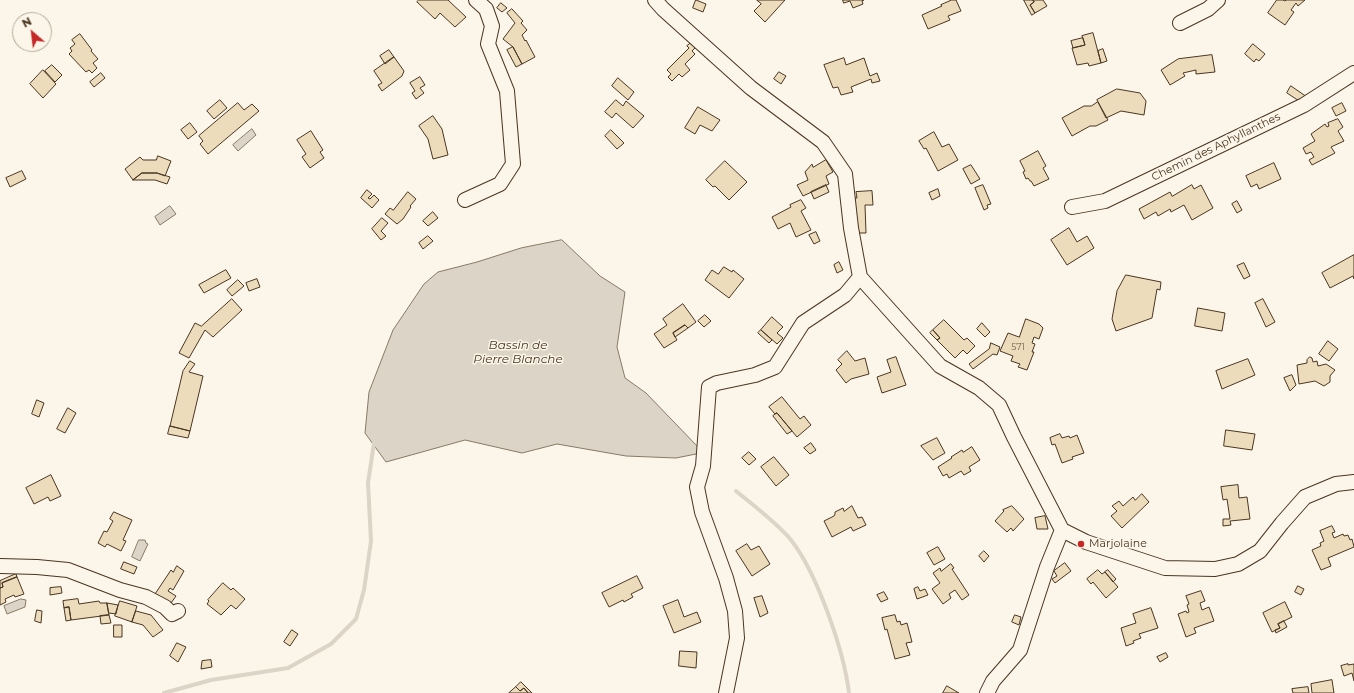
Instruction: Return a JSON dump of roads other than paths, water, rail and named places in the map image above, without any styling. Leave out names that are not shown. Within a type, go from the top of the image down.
[{"type":"street","points":[[466,200],[500,184],[513,164],[507,91],[488,44],[492,26],[486,9],[476,0]]},
{"type":"street","points":[[655,0],[663,9],[752,88],[823,142],[845,174],[851,228],[860,277],[940,366],[979,388],[998,405],[1062,530],[1086,542],[1165,568],[1215,569],[1238,564],[1260,551],[1305,497],[1336,484],[1354,482]]},
{"type":"street","points":[[1180,23],[1208,9],[1218,0]]},
{"type":"street","name":"Chemin des Aphyllanthes","points":[[1072,207],[1104,201],[1304,105],[1354,73]]},
{"type":"street","points":[[726,693],[737,638],[735,611],[726,578],[702,512],[697,487],[703,466],[709,387],[717,383],[755,375],[775,367],[803,323],[845,295],[860,277]]},
{"type":"street","points":[[987,693],[993,680],[1020,650],[1047,567],[1062,530]]},
{"type":"street","points":[[0,566],[68,570],[120,590],[146,598],[165,607],[172,614],[178,611]]},
{"type":"water","points":[[252,129],[256,135],[238,151],[233,145]]},
{"type":"water","points":[[170,206],[176,214],[160,225],[155,217]]},
{"type":"water","name":"Bassin de Pierre Blanche","points":[[562,240],[600,276],[625,292],[617,347],[625,378],[646,393],[699,448],[696,454],[676,458],[626,456],[557,444],[522,453],[465,440],[386,462],[365,433],[369,392],[393,330],[424,284],[438,272],[477,262],[521,248]]},
{"type":"water","points":[[139,540],[145,540],[148,544],[140,561],[132,557]]},
{"type":"water","points":[[21,599],[26,600],[25,607],[7,614],[4,606]]},
{"type":"waterway","points":[[164,693],[211,680],[288,668],[331,644],[356,619],[364,590],[371,541],[368,483],[375,442]]},
{"type":"waterway","points":[[736,491],[779,527],[801,554],[828,613],[841,656],[849,693]]},
{"type":"place","name":"Marjolaine","points":[[1081,544]]}]
